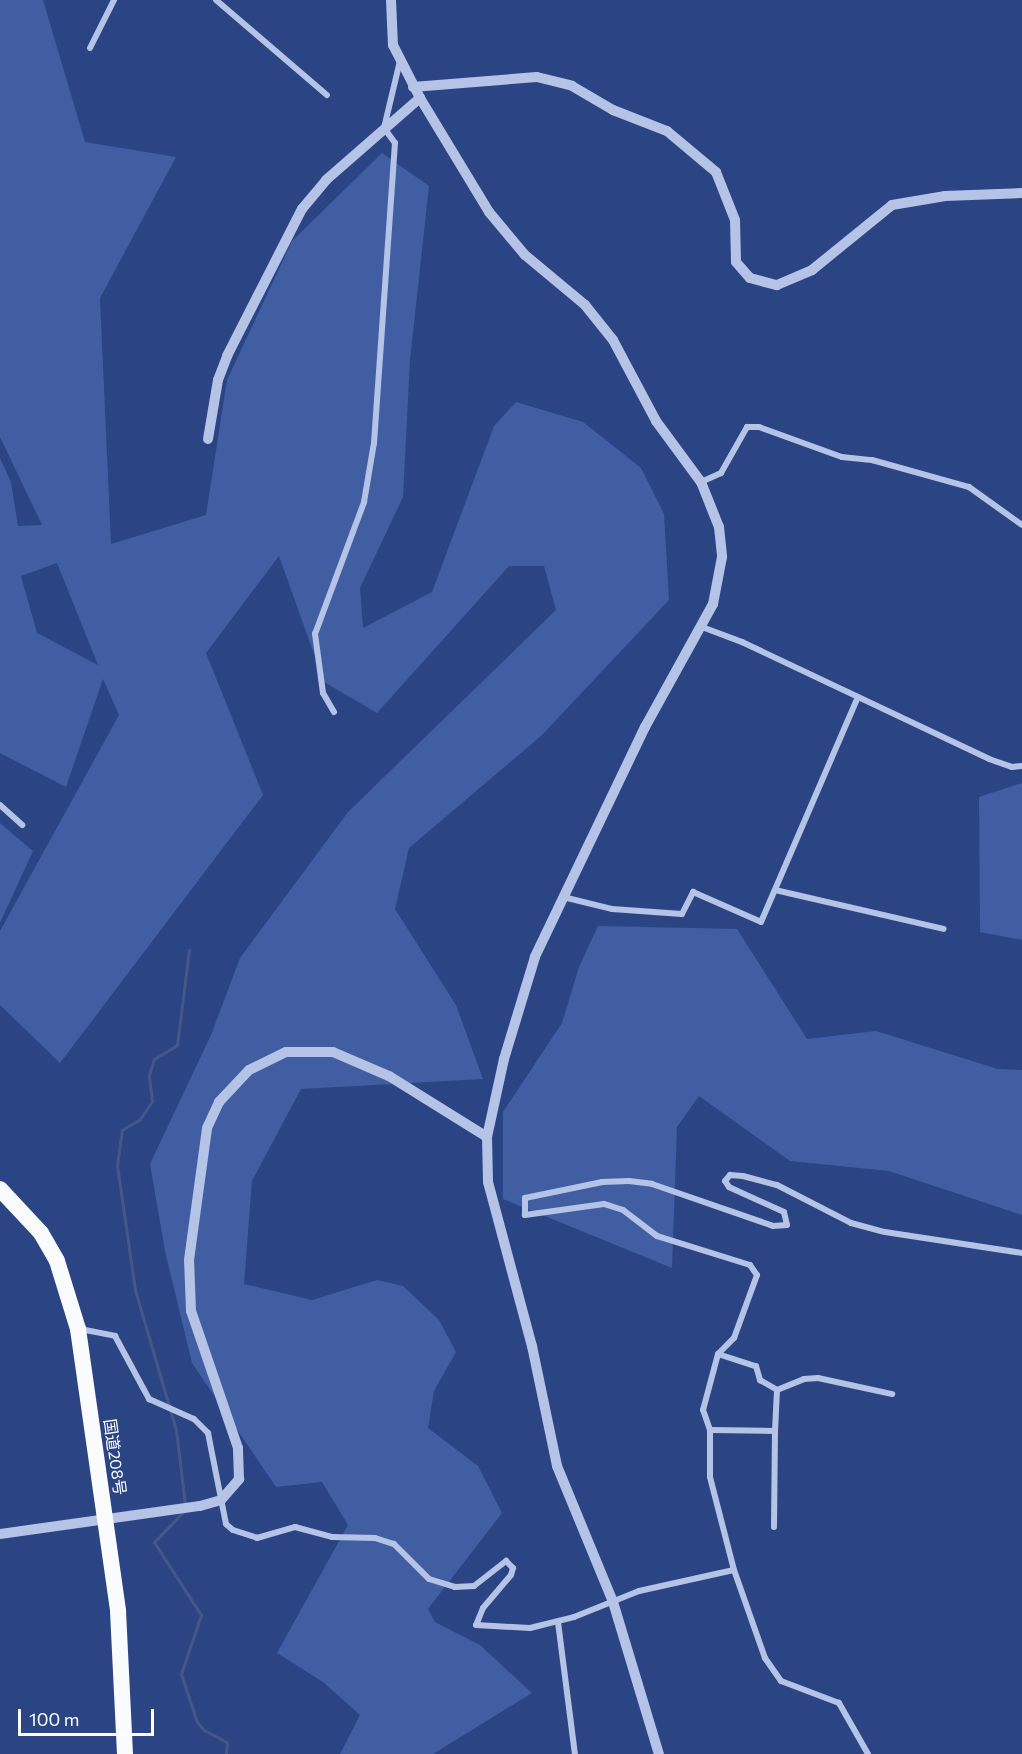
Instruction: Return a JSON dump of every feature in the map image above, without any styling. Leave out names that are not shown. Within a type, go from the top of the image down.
[{"type":"highway","name":"国道208号","points":[[0,1189],[41,1233],[52,1252],[68,1290],[78,1329],[118,1611],[125,1754]]},
{"type":"street","points":[[90,48],[114,0]]},
{"type":"street","points":[[216,0],[327,95]]},
{"type":"street","points":[[391,0],[390,32],[413,87],[508,237],[585,305],[613,340],[656,421],[701,482],[719,527],[722,557],[716,594],[702,627],[645,727],[535,957],[487,1137],[488,1182],[532,1346],[557,1466],[613,1602],[659,1754]]},
{"type":"street","points":[[334,712],[323,693],[315,634],[364,502],[374,442],[395,143],[384,128],[400,60]]},
{"type":"street","points":[[413,87],[537,77],[573,86],[614,110],[667,131],[716,172],[735,220],[736,262],[750,278],[777,285],[812,270],[892,205],[945,196],[1022,193]]},
{"type":"street","points":[[208,439],[218,380],[227,356],[286,236],[326,180],[420,98]]},
{"type":"street","points":[[701,482],[721,473],[747,428],[759,427],[842,457],[872,460],[969,487],[1022,525]]},
{"type":"street","points":[[702,627],[742,642],[989,759],[1012,767],[1022,766]]},
{"type":"street","points":[[563,897],[612,909],[682,914],[693,892],[761,922],[858,697]]},
{"type":"street","points":[[0,805],[22,825]]},
{"type":"street","points":[[775,890],[944,929]]},
{"type":"street","points":[[0,1534],[220,1500],[233,1490],[242,1465],[191,1311],[188,1287],[201,1162],[207,1128],[219,1102],[249,1070],[267,1059],[309,1049],[333,1052],[389,1076],[487,1137]]},
{"type":"street","points":[[868,1754],[839,1702],[782,1681],[765,1658],[734,1570],[710,1477],[710,1430],[703,1410],[718,1354],[734,1338],[758,1282],[750,1265],[657,1236],[623,1210],[604,1204],[525,1215],[525,1198],[602,1182],[628,1181],[652,1184],[773,1226],[787,1225],[784,1212],[729,1187],[725,1181],[730,1175],[743,1176],[777,1185],[851,1223],[873,1229],[1022,1253]]},
{"type":"street","points":[[78,1329],[115,1336],[149,1399],[194,1419],[208,1433],[220,1500],[226,1524],[232,1530],[257,1538],[295,1527],[332,1537],[375,1538],[394,1544],[429,1579],[455,1587],[474,1586],[506,1561],[513,1568],[511,1575],[483,1608],[476,1625],[530,1628],[558,1622],[639,1591],[734,1570]]},
{"type":"street","points":[[718,1354],[756,1366],[760,1380],[777,1390],[818,1378],[892,1394]]},
{"type":"street","points":[[774,1527],[777,1390]]},
{"type":"street","points":[[710,1430],[775,1431]]},
{"type":"street","points":[[558,1622],[574,1754]]},
{"type":"shaded area","points":[[0,0],[43,0],[85,142],[176,157],[100,298],[111,544],[206,515],[227,380],[292,241],[382,153],[429,186],[410,360],[403,497],[360,588],[363,628],[432,592],[494,426],[516,402],[583,422],[641,468],[664,514],[669,600],[542,735],[409,848],[395,909],[456,1005],[483,1079],[301,1089],[252,1181],[244,1284],[312,1300],[377,1280],[403,1286],[439,1320],[456,1352],[434,1391],[428,1428],[478,1466],[502,1513],[428,1609],[435,1622],[480,1645],[532,1693],[433,1754],[340,1754],[360,1715],[323,1682],[277,1653],[348,1525],[322,1482],[276,1487],[192,1363],[165,1251],[150,1164],[211,1035],[240,958],[348,812],[556,610],[544,566],[509,566],[377,713],[324,682],[279,556],[206,653],[263,795],[60,1063],[0,1005],[0,931],[119,715],[103,679],[66,787],[0,753],[0,458],[11,482],[18,526],[42,525],[0,437]],"holes":[[[57,563],[98,665],[37,633],[21,576]]]},
{"type":"shaded area","points":[[1022,783],[1022,940],[980,932],[979,797]]},
{"type":"shaded area","points":[[0,823],[33,851],[0,923]]},
{"type":"shaded area","points":[[598,926],[737,929],[807,1039],[876,1031],[998,1069],[1022,1070],[1022,1215],[889,1171],[790,1161],[699,1096],[677,1127],[672,1268],[503,1199],[503,1112],[562,1023],[579,967]]},
{"type":"waterway","points":[[185,1505],[176,1430],[135,1290],[117,1165],[122,1130],[140,1119],[152,1101],[149,1075],[154,1059],[177,1045],[189,950]]},
{"type":"waterway","points":[[183,1512],[154,1542],[201,1615],[181,1674],[197,1722],[204,1730],[227,1742],[226,1754]]}]
